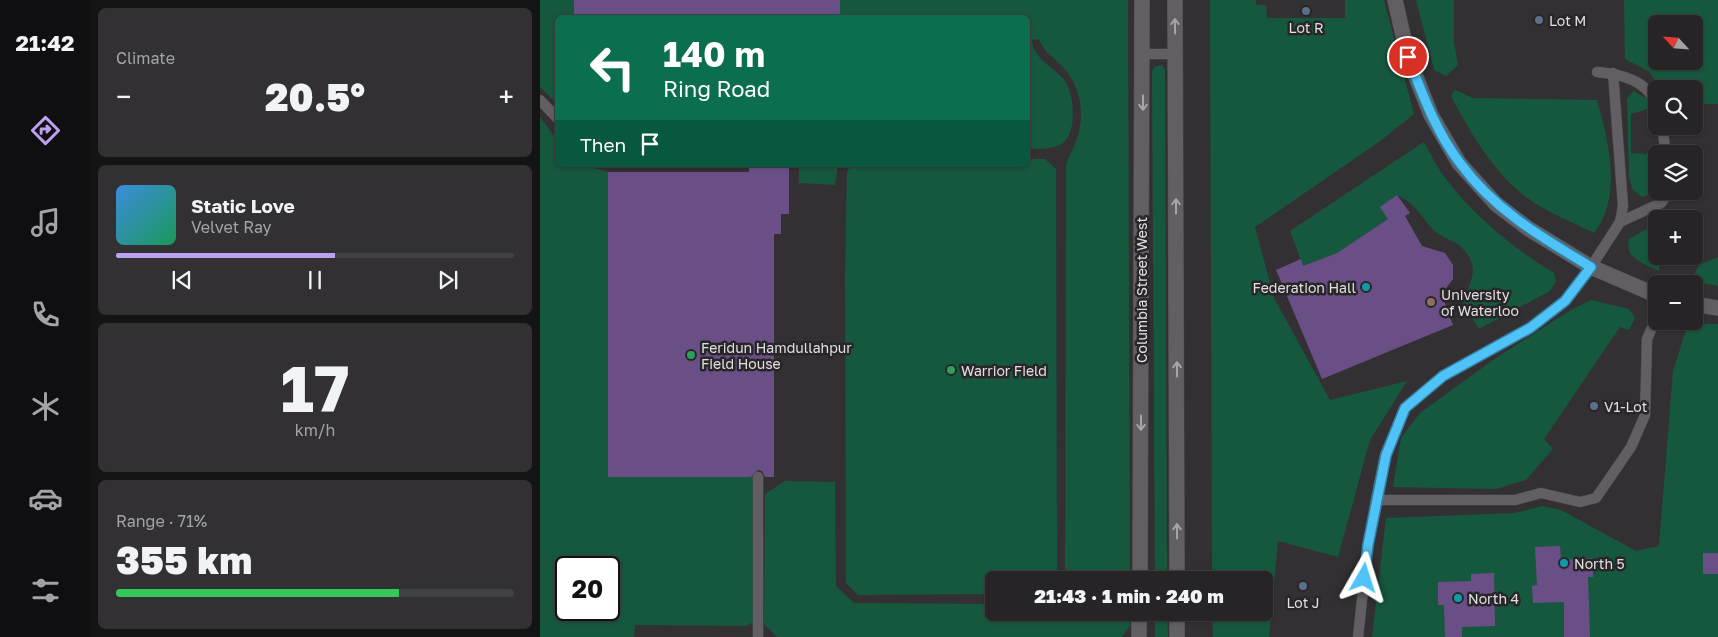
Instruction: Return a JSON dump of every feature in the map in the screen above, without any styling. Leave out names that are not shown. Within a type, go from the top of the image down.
[{"type":"main road","name":"Columbia Street West","points":[[1140,571],[1142,0]]},
{"type":"main road","points":[[1175,0],[1177,571]]},
{"type":"main road","points":[[1395,0],[1408,57],[1432,115],[1459,163],[1496,204],[1530,230],[1591,267],[1648,292]]},
{"type":"main road","points":[[1703,306],[1718,308]]},
{"type":"main road","points":[[1139,637],[1140,621]]},
{"type":"main road","points":[[1177,621],[1177,637]]},
{"type":"lane","points":[[1143,54],[1176,54]]},
{"type":"lane","points":[[1597,72],[1613,73],[1637,82],[1648,91]]},
{"type":"lane","points":[[1358,637],[1368,545],[1376,500],[1386,455],[1405,408],[1443,376],[1530,328],[1565,301],[1591,267],[1620,222],[1623,206],[1613,73]]},
{"type":"lane","points":[[540,100],[555,116]]},
{"type":"lane","points":[[1620,222],[1661,203],[1663,200]]},
{"type":"lane","points":[[1376,500],[1515,500],[1541,493],[1580,502],[1596,498],[1631,447],[1645,415],[1648,339],[1652,330]]},
{"type":"lane","points":[[758,477],[758,637]]},
{"type":"green space","points":[[540,0],[574,0],[574,15],[555,15],[555,102],[540,87]]},
{"type":"green space","points":[[775,0],[1128,0],[1130,571],[1065,571],[1066,166],[1079,132],[1081,112],[1078,93],[1070,76],[1047,52],[1039,39],[1032,40],[1036,53],[1061,76],[1070,94],[1073,111],[1071,128],[1065,141],[1057,146],[1030,149],[1030,15],[839,15],[840,12],[775,15]]},
{"type":"green space","points":[[1210,0],[1256,0],[1256,5],[1266,5],[1267,18],[1345,18],[1345,0],[1384,0],[1414,114],[1379,142],[1255,227],[1274,298],[1330,400],[1407,381],[1370,440],[1338,557],[1278,541],[1273,594],[1273,571],[1212,571]]},
{"type":"green space","points":[[1416,0],[1454,0],[1454,42],[1458,65],[1446,76],[1434,70]]},
{"type":"green space","points":[[1624,0],[1718,0],[1718,104],[1703,104],[1703,80],[1656,80],[1648,71],[1625,59]]},
{"type":"green space","points":[[1162,65],[1165,70],[1167,571],[1155,571],[1152,72],[1154,67]]},
{"type":"green space","points":[[1455,90],[1473,98],[1597,100],[1609,150],[1611,186],[1603,219],[1594,233],[1551,212],[1526,197],[1503,176],[1483,151],[1458,110],[1451,96]]},
{"type":"green space","points":[[1634,91],[1647,99],[1648,109],[1631,114],[1631,153],[1647,154],[1648,156],[1648,195],[1642,197],[1633,190],[1629,177],[1627,98]]},
{"type":"green space","points":[[540,117],[555,137],[555,167],[590,167],[608,172],[608,477],[755,477],[753,622],[747,626],[635,625],[634,637],[540,637]]},
{"type":"green space","points":[[1424,142],[1443,175],[1470,207],[1510,243],[1554,273],[1556,281],[1550,291],[1479,329],[1462,302],[1473,273],[1471,260],[1467,253],[1460,246],[1436,232],[1415,207],[1397,195],[1388,219],[1337,253],[1303,266],[1290,231]]},
{"type":"green space","name":"Warrior Field","points":[[1030,159],[1045,159],[1056,169],[1057,571],[985,571],[985,594],[858,595],[846,583],[845,278],[847,171],[850,167],[1030,167]]},
{"type":"green space","points":[[799,167],[838,167],[835,185],[799,183]]},
{"type":"green space","points":[[1648,228],[1648,265],[1659,265],[1659,271],[1636,260],[1632,256],[1628,246],[1629,239]]},
{"type":"green space","points":[[1718,257],[1718,286],[1703,283],[1703,275],[1695,275],[1699,265],[1703,265]]},
{"type":"green space","points":[[1591,300],[1629,309],[1635,318],[1629,330],[1620,327],[1544,439],[1553,449],[1526,480],[1496,489],[1393,487],[1401,438],[1420,413],[1493,360],[1569,311]]},
{"type":"green space","points":[[1703,324],[1718,324],[1718,637],[1372,637],[1386,518],[1515,513],[1542,506],[1561,510],[1636,551],[1659,546],[1673,371],[1686,330],[1703,330]]},
{"type":"green space","points":[[785,481],[835,482],[836,586],[854,603],[985,604],[985,621],[1130,621],[1130,626],[1122,637],[777,637],[764,624],[765,494]]},
{"type":"green space","points":[[1155,621],[1167,621],[1168,637],[1155,637]]},
{"type":"green space","points":[[1212,621],[1270,621],[1269,637],[1213,637]]},
{"type":"building","points":[[574,0],[840,0],[840,15],[574,15]]},
{"type":"building","name":"Feridun Hamdullahpur Field House","points":[[749,167],[789,167],[789,214],[781,214],[781,234],[774,234],[774,477],[765,477],[762,471],[758,470],[751,477],[608,477],[608,172],[749,172]]},
{"type":"building","name":"Federation Hall","points":[[1397,195],[1410,213],[1405,216],[1422,246],[1445,253],[1453,265],[1453,279],[1440,296],[1453,315],[1450,317],[1453,325],[1322,379],[1276,270],[1301,259],[1303,266],[1337,253],[1388,219],[1380,207]]},
{"type":"building","name":"North 5","points":[[1560,546],[1561,560],[1592,558],[1593,577],[1588,577],[1590,637],[1564,637],[1564,602],[1533,603],[1532,586],[1537,585],[1535,547]]},
{"type":"building","points":[[1703,553],[1718,553],[1718,574],[1703,574]]},
{"type":"building","name":"North 4","points":[[1494,573],[1495,626],[1462,627],[1462,637],[1445,637],[1444,605],[1438,605],[1438,582],[1471,581],[1471,574]]},
{"type":"place","name":"Lot R","points":[[1306,11]]},
{"type":"place","name":"Lot M","points":[[1539,20]]},
{"type":"place","name":"Federation Hall","points":[[1366,287]]},
{"type":"place","name":"University of Waterloo","points":[[1431,302]]},
{"type":"place","name":"Feridun Hamdullahpur Field House","points":[[691,355]]},
{"type":"place","name":"Warrior Field","points":[[951,370]]},
{"type":"place","name":"V1-Lot","points":[[1594,406]]},
{"type":"place","name":"North 5","points":[[1564,563]]},
{"type":"place","name":"Lot J","points":[[1303,586]]},
{"type":"place","name":"North 4","points":[[1458,598]]},
{"type":"route","points":[[1364,578],[1376,500],[1386,455],[1405,408],[1443,376],[1530,328],[1565,301],[1591,267],[1530,230],[1496,204],[1459,163],[1432,115],[1408,57]]}]
